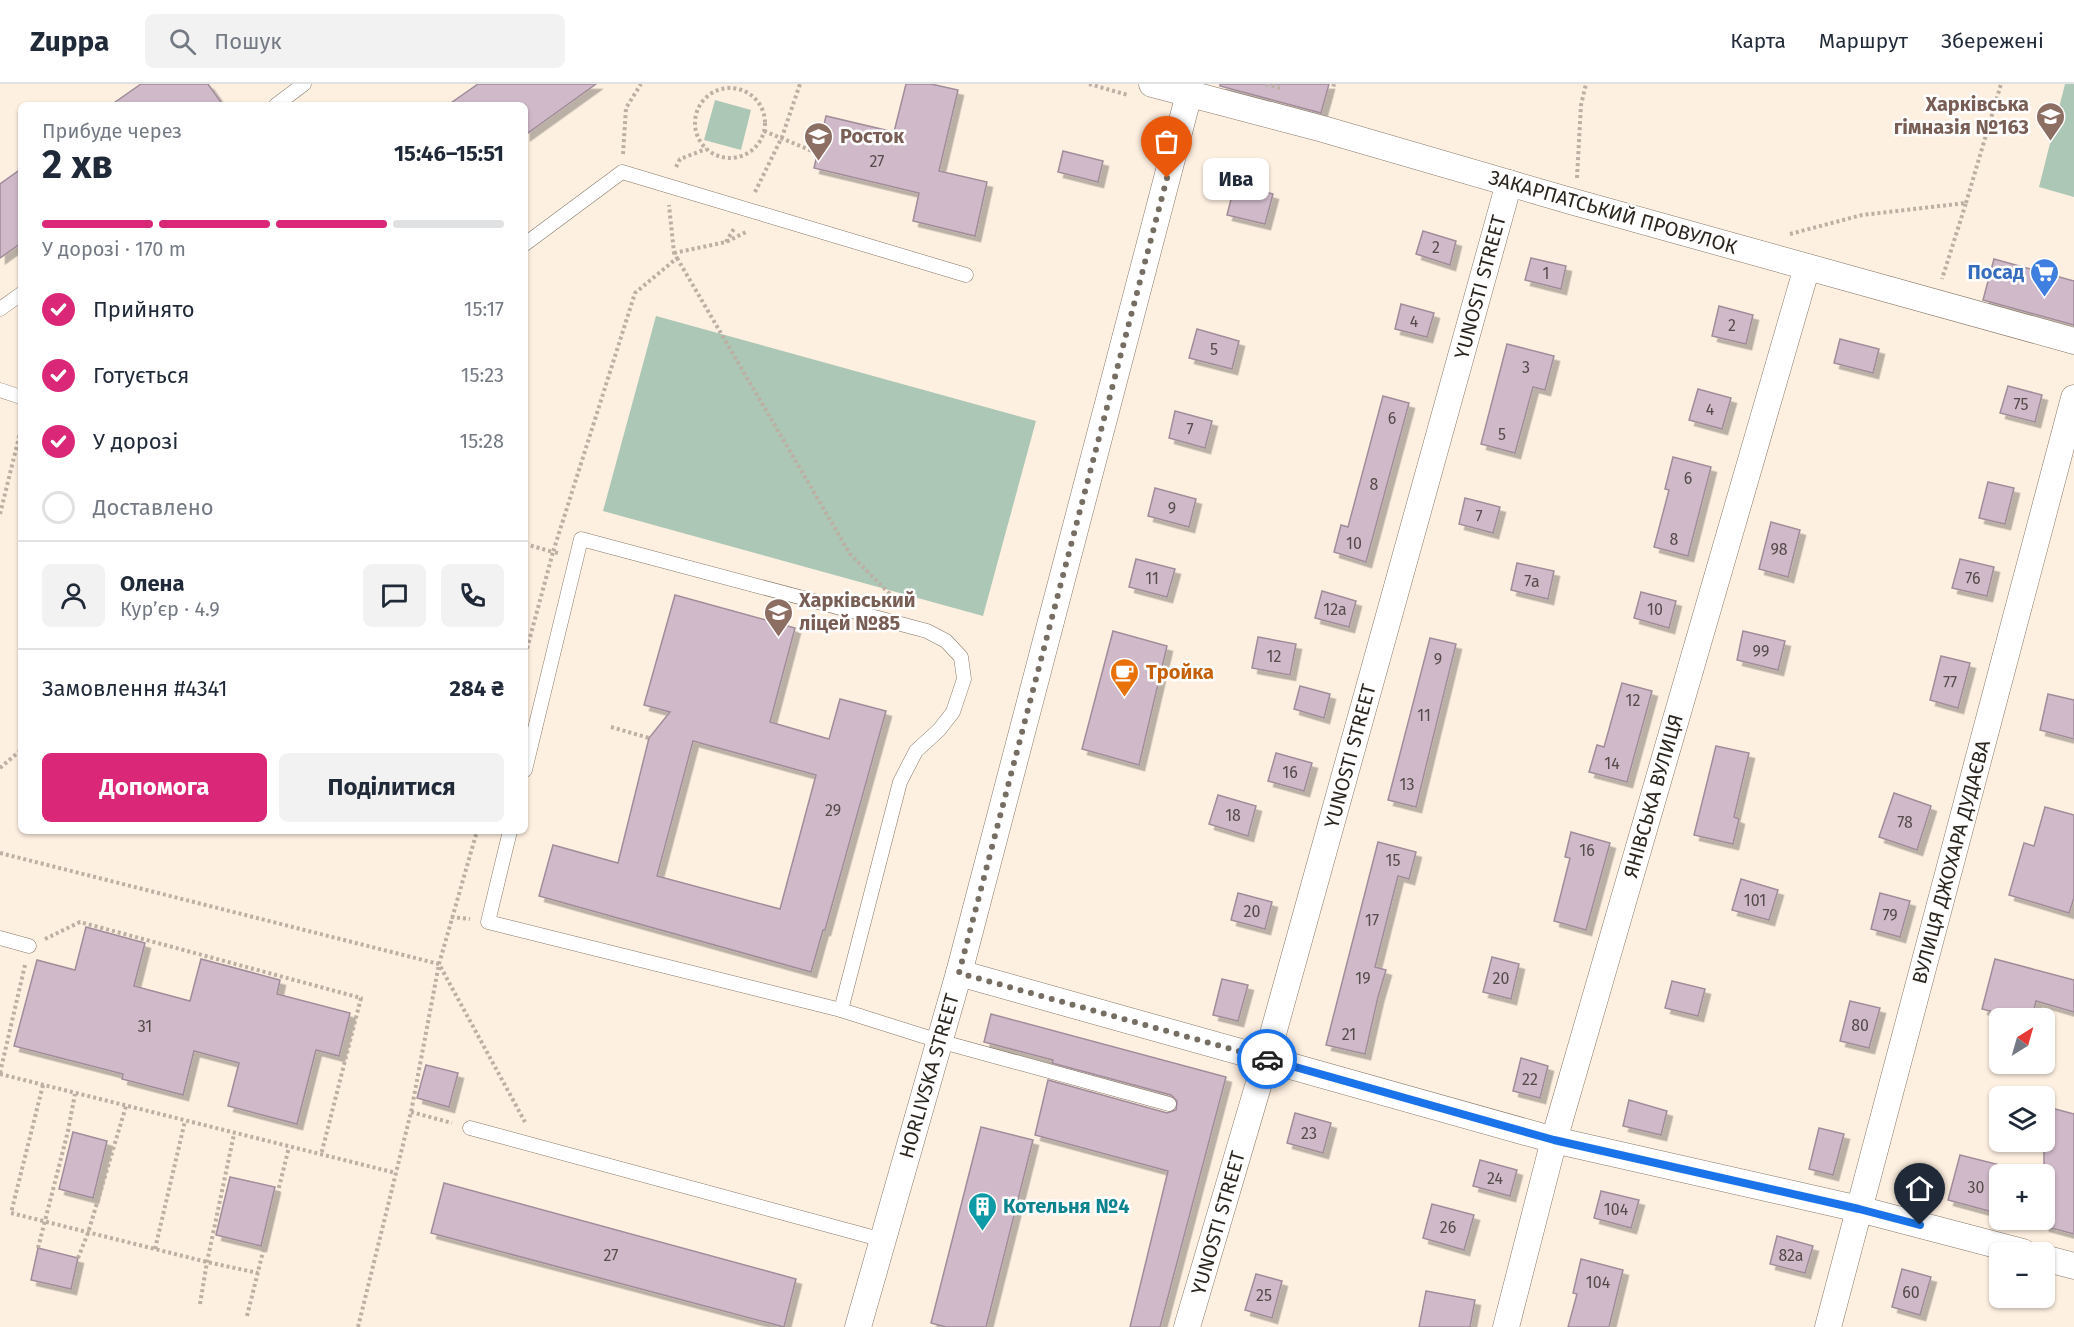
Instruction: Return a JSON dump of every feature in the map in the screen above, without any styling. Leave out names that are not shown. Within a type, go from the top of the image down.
[{"type":"street","name":"ЗАКАРПАТСЬКИЙ ПРОВУЛОК","points":[[1152,84],[1323,129],[1574,202],[2074,341]]},
{"type":"street","name":"HORLIVSKA STREET","points":[[858,1327],[959,973],[1189,94]]},
{"type":"street","name":"YUNOSTI STREET","points":[[1187,1327],[1266,1059],[1509,183]]},
{"type":"street","name":"ЯНІВСЬКА ВУЛИЦЯ","points":[[1506,1327],[1554,1140],[1807,267]]},
{"type":"street","name":"ВУЛИЦЯ ДЖОХАРА ДУДАЄВА","points":[[1828,1327],[2074,398]]},
{"type":"street","points":[[959,973],[1554,1140],[1859,1209],[1989,1243]]},
{"type":"street","points":[[2055,1261],[2074,1266]]},
{"type":"lane","points":[[280,102],[304,84]]},
{"type":"lane","points":[[528,242],[622,172],[966,275]]},
{"type":"lane","points":[[0,309],[18,296]]},
{"type":"lane","points":[[0,390],[18,396]]},
{"type":"lane","points":[[528,758],[581,539],[927,631],[946,641],[961,657],[964,679],[953,712],[939,730],[916,751],[900,782],[841,1010]]},
{"type":"lane","points":[[509,834],[488,922],[841,1010],[939,1041],[1169,1104]]},
{"type":"lane","points":[[0,938],[29,946]]},
{"type":"lane","points":[[470,1128],[883,1240]]},
{"type":"path","points":[[622,172],[626,108],[641,84]]},
{"type":"path","points":[[747,209],[782,137],[800,84]]},
{"type":"path","points":[[1574,202],[1581,105],[1586,84]]},
{"type":"path","points":[[1935,302],[2001,84]]},
{"type":"path","points":[[723,86],[747,92],[756,99],[765,120],[760,142],[744,156],[732,159],[721,158],[706,149],[696,135],[694,123],[696,111],[702,100],[723,86]]},
{"type":"path","points":[[764,131],[817,153]]},
{"type":"path","points":[[706,149],[680,159],[666,186],[674,253],[850,554],[927,631]]},
{"type":"path","points":[[1784,236],[1862,215],[1966,203]]},
{"type":"path","points":[[674,253],[726,242]]},
{"type":"path","points":[[528,645],[554,552],[635,293],[677,258]]},
{"type":"path","points":[[0,514],[18,441]]},
{"type":"path","points":[[528,545],[554,552]]},
{"type":"path","points":[[611,727],[649,738]]},
{"type":"path","points":[[0,768],[18,753]]},
{"type":"path","points":[[358,1327],[411,1112],[439,964],[476,834]]},
{"type":"path","points":[[0,853],[439,964],[538,1146]]},
{"type":"path","points":[[321,1155],[361,998],[80,922],[29,946],[0,1073],[75,1094],[234,1134],[289,1147],[321,1155],[396,1173]]},
{"type":"path","points":[[43,1084],[11,1213],[258,1273]]},
{"type":"path","points":[[38,1248],[68,1131],[75,1094]]},
{"type":"path","points":[[78,1258],[88,1233],[126,1106]]},
{"type":"path","points":[[411,1112],[470,1128]]},
{"type":"path","points":[[155,1249],[185,1121]]},
{"type":"path","points":[[200,1304],[234,1134]]},
{"type":"path","points":[[247,1316],[289,1147]]},
{"type":"green space","points":[[2065,84],[2074,84],[2074,197],[2039,187]]},
{"type":"green space","points":[[715,100],[751,110],[741,150],[704,140]]},
{"type":"green space","points":[[656,316],[1036,421],[983,616],[603,511]]},
{"type":"building","points":[[141,84],[208,84],[221,102],[115,102]]},
{"type":"building","points":[[478,84],[596,84],[528,133],[528,102],[452,102]]},
{"type":"building","points":[[906,84],[931,84],[958,90],[939,171],[987,182],[975,236],[913,221],[919,193],[814,168],[826,116],[894,132]]},
{"type":"building","points":[[1220,84],[1329,84],[1321,113],[1220,86]]},
{"type":"building","points":[[1063,151],[1103,161],[1098,182],[1058,172]]},
{"type":"building","points":[[18,171],[18,245],[0,258],[0,184]]},
{"type":"building","points":[[1235,184],[1273,194],[1265,224],[1227,215]]},
{"type":"building","points":[[1423,231],[1456,241],[1450,265],[1416,254]]},
{"type":"building","points":[[1531,258],[1566,266],[1561,289],[1525,280]]},
{"type":"building","points":[[1994,259],[2074,281],[2074,325],[1983,300]]},
{"type":"building","points":[[1401,304],[1434,313],[1427,337],[1395,329]]},
{"type":"building","points":[[1719,306],[1753,315],[1746,344],[1712,336]]},
{"type":"building","points":[[1197,329],[1239,341],[1232,369],[1189,358]]},
{"type":"building","points":[[1840,339],[1879,349],[1873,373],[1834,363]]},
{"type":"building","points":[[1507,344],[1554,356],[1545,390],[1533,387],[1515,453],[1481,444]]},
{"type":"building","points":[[2008,386],[2042,395],[2035,422],[2000,413]]},
{"type":"building","points":[[1698,389],[1731,398],[1722,429],[1689,420]]},
{"type":"building","points":[[1383,396],[1409,403],[1366,562],[1334,552],[1341,525],[1348,527]]},
{"type":"building","points":[[1175,411],[1212,421],[1205,448],[1169,438]]},
{"type":"building","points":[[1673,457],[1711,467],[1688,556],[1654,547],[1669,490],[1665,489]]},
{"type":"building","points":[[1988,482],[2014,488],[2005,524],[1979,518]]},
{"type":"building","points":[[1155,488],[1196,499],[1189,527],[1148,516]]},
{"type":"building","points":[[1465,498],[1500,507],[1493,533],[1459,524]]},
{"type":"building","points":[[1771,522],[1800,530],[1788,577],[1759,569]]},
{"type":"building","points":[[1136,559],[1175,569],[1167,597],[1129,587]]},
{"type":"building","points":[[1960,559],[1994,567],[1987,596],[1952,588]]},
{"type":"building","points":[[1517,563],[1554,571],[1548,599],[1511,590]]},
{"type":"building","points":[[1322,591],[1356,601],[1349,627],[1315,618]]},
{"type":"building","points":[[1641,592],[1676,601],[1669,628],[1634,618]]},
{"type":"building","points":[[675,595],[795,628],[770,722],[829,739],[840,699],[886,711],[825,930],[823,930],[811,972],[539,896],[553,845],[618,863],[649,738],[670,712],[644,705]],"holes":[[[693,741],[816,775],[780,909],[657,876]]]},
{"type":"building","name":"Тройка","points":[[1113,631],[1167,646],[1139,765],[1082,749]]},
{"type":"building","points":[[1743,631],[1785,641],[1778,670],[1737,660]]},
{"type":"building","points":[[1258,637],[1296,644],[1290,675],[1252,668]]},
{"type":"building","points":[[1430,638],[1456,644],[1416,807],[1388,800]]},
{"type":"building","points":[[1941,656],[1970,663],[1958,708],[1930,700]]},
{"type":"building","points":[[1622,683],[1652,691],[1627,782],[1589,772],[1597,745],[1604,747]]},
{"type":"building","points":[[1300,686],[1330,694],[1324,718],[1294,709]]},
{"type":"building","points":[[2048,694],[2074,700],[2074,739],[2040,730]]},
{"type":"building","points":[[1716,746],[1749,753],[1734,817],[1739,819],[1733,844],[1694,835]]},
{"type":"building","points":[[1276,753],[1312,763],[1304,791],[1268,781]]},
{"type":"building","points":[[1894,793],[1931,806],[1917,850],[1879,837]]},
{"type":"building","points":[[1218,795],[1256,806],[1248,836],[1209,824]]},
{"type":"building","points":[[2045,807],[2074,815],[2074,898],[2069,913],[2009,895],[2024,843],[2034,846]]},
{"type":"building","points":[[1571,832],[1610,843],[1586,930],[1554,921],[1570,858],[1565,857]]},
{"type":"building","points":[[1378,842],[1416,852],[1409,879],[1398,876],[1375,967],[1386,970],[1365,1054],[1326,1045]]},
{"type":"building","points":[[1741,879],[1778,890],[1769,920],[1732,910]]},
{"type":"building","points":[[1238,893],[1272,902],[1265,929],[1231,920]]},
{"type":"building","points":[[1880,893],[1910,901],[1900,937],[1871,929]]},
{"type":"building","points":[[86,927],[145,943],[134,986],[190,1001],[201,959],[280,980],[277,994],[350,1013],[339,1056],[316,1050],[297,1124],[228,1106],[239,1063],[194,1051],[183,1095],[122,1079],[123,1074],[14,1046],[37,960],[75,970]]},
{"type":"building","points":[[1492,957],[1519,964],[1511,999],[1483,992]]},
{"type":"building","points":[[1995,959],[2074,980],[2074,1012],[2036,1001],[2034,1008],[1989,1008],[1989,1011],[1982,1009]]},
{"type":"building","points":[[1222,979],[1248,985],[1238,1021],[1213,1015]]},
{"type":"building","points":[[1672,981],[1705,989],[1698,1016],[1665,1008]]},
{"type":"building","points":[[1850,1001],[1880,1008],[1869,1048],[1840,1041]]},
{"type":"building","points":[[991,1014],[1226,1077],[1160,1327],[1130,1327],[1168,1171],[1035,1135],[1048,1080],[1167,1113],[1176,1110],[1177,1101],[1171,1095],[984,1042]]},
{"type":"building","points":[[1521,1058],[1548,1066],[1540,1098],[1513,1091]]},
{"type":"building","points":[[426,1065],[458,1073],[449,1107],[417,1098]]},
{"type":"building","points":[[1629,1100],[1667,1111],[1661,1135],[1623,1126]]},
{"type":"building","points":[[2055,1109],[2074,1114],[2074,1234],[2055,1229],[2055,1164],[2044,1164],[2044,1152],[2055,1152]]},
{"type":"building","points":[[1295,1113],[1331,1123],[1323,1153],[1287,1143]]},
{"type":"building","name":"Котельня №4","points":[[981,1127],[1033,1140],[986,1327],[946,1327],[931,1323]]},
{"type":"building","points":[[1819,1128],[1844,1134],[1833,1175],[1809,1169]]},
{"type":"building","points":[[73,1132],[107,1141],[93,1198],[59,1189]]},
{"type":"building","points":[[1960,1155],[1996,1164],[1989,1164],[1989,1211],[1948,1200]]},
{"type":"building","points":[[1480,1160],[1517,1170],[1510,1196],[1473,1186]]},
{"type":"building","points":[[230,1177],[275,1187],[261,1246],[216,1235]]},
{"type":"building","points":[[444,1183],[796,1279],[784,1327],[431,1233]]},
{"type":"building","points":[[1601,1191],[1639,1200],[1631,1228],[1594,1218]]},
{"type":"building","points":[[1432,1204],[1474,1215],[1464,1250],[1423,1238]]},
{"type":"building","points":[[1777,1236],[1813,1246],[1805,1273],[1770,1264]]},
{"type":"building","points":[[38,1248],[78,1258],[71,1289],[31,1280]]},
{"type":"building","points":[[1581,1259],[1623,1270],[1609,1327],[1568,1327],[1577,1294],[1573,1293]]},
{"type":"building","points":[[1902,1269],[1931,1277],[1920,1315],[1892,1307]]},
{"type":"building","points":[[1256,1274],[1282,1281],[1272,1318],[1245,1310]]},
{"type":"building","points":[[1426,1291],[1475,1300],[1470,1327],[1419,1327]]},
{"type":"way so far","points":[[1167,178],[959,973],[1267,1059]]},
{"type":"place","name":"Харківська гімназія №163","points":[[2050,142]]},
{"type":"place","name":"Росток","points":[[819,162]]},
{"type":"place","name":"Ива","points":[[1167,178]]},
{"type":"place","name":"Посад","points":[[2045,298]]},
{"type":"place","name":"Харківський ліцей №85","points":[[778,638]]},
{"type":"place","name":"Тройка","points":[[1125,698]]},
{"type":"place","name":"Котельня №4","points":[[982,1232]]},
{"type":"route","points":[[1267,1059],[1554,1140],[1920,1225]]}]
